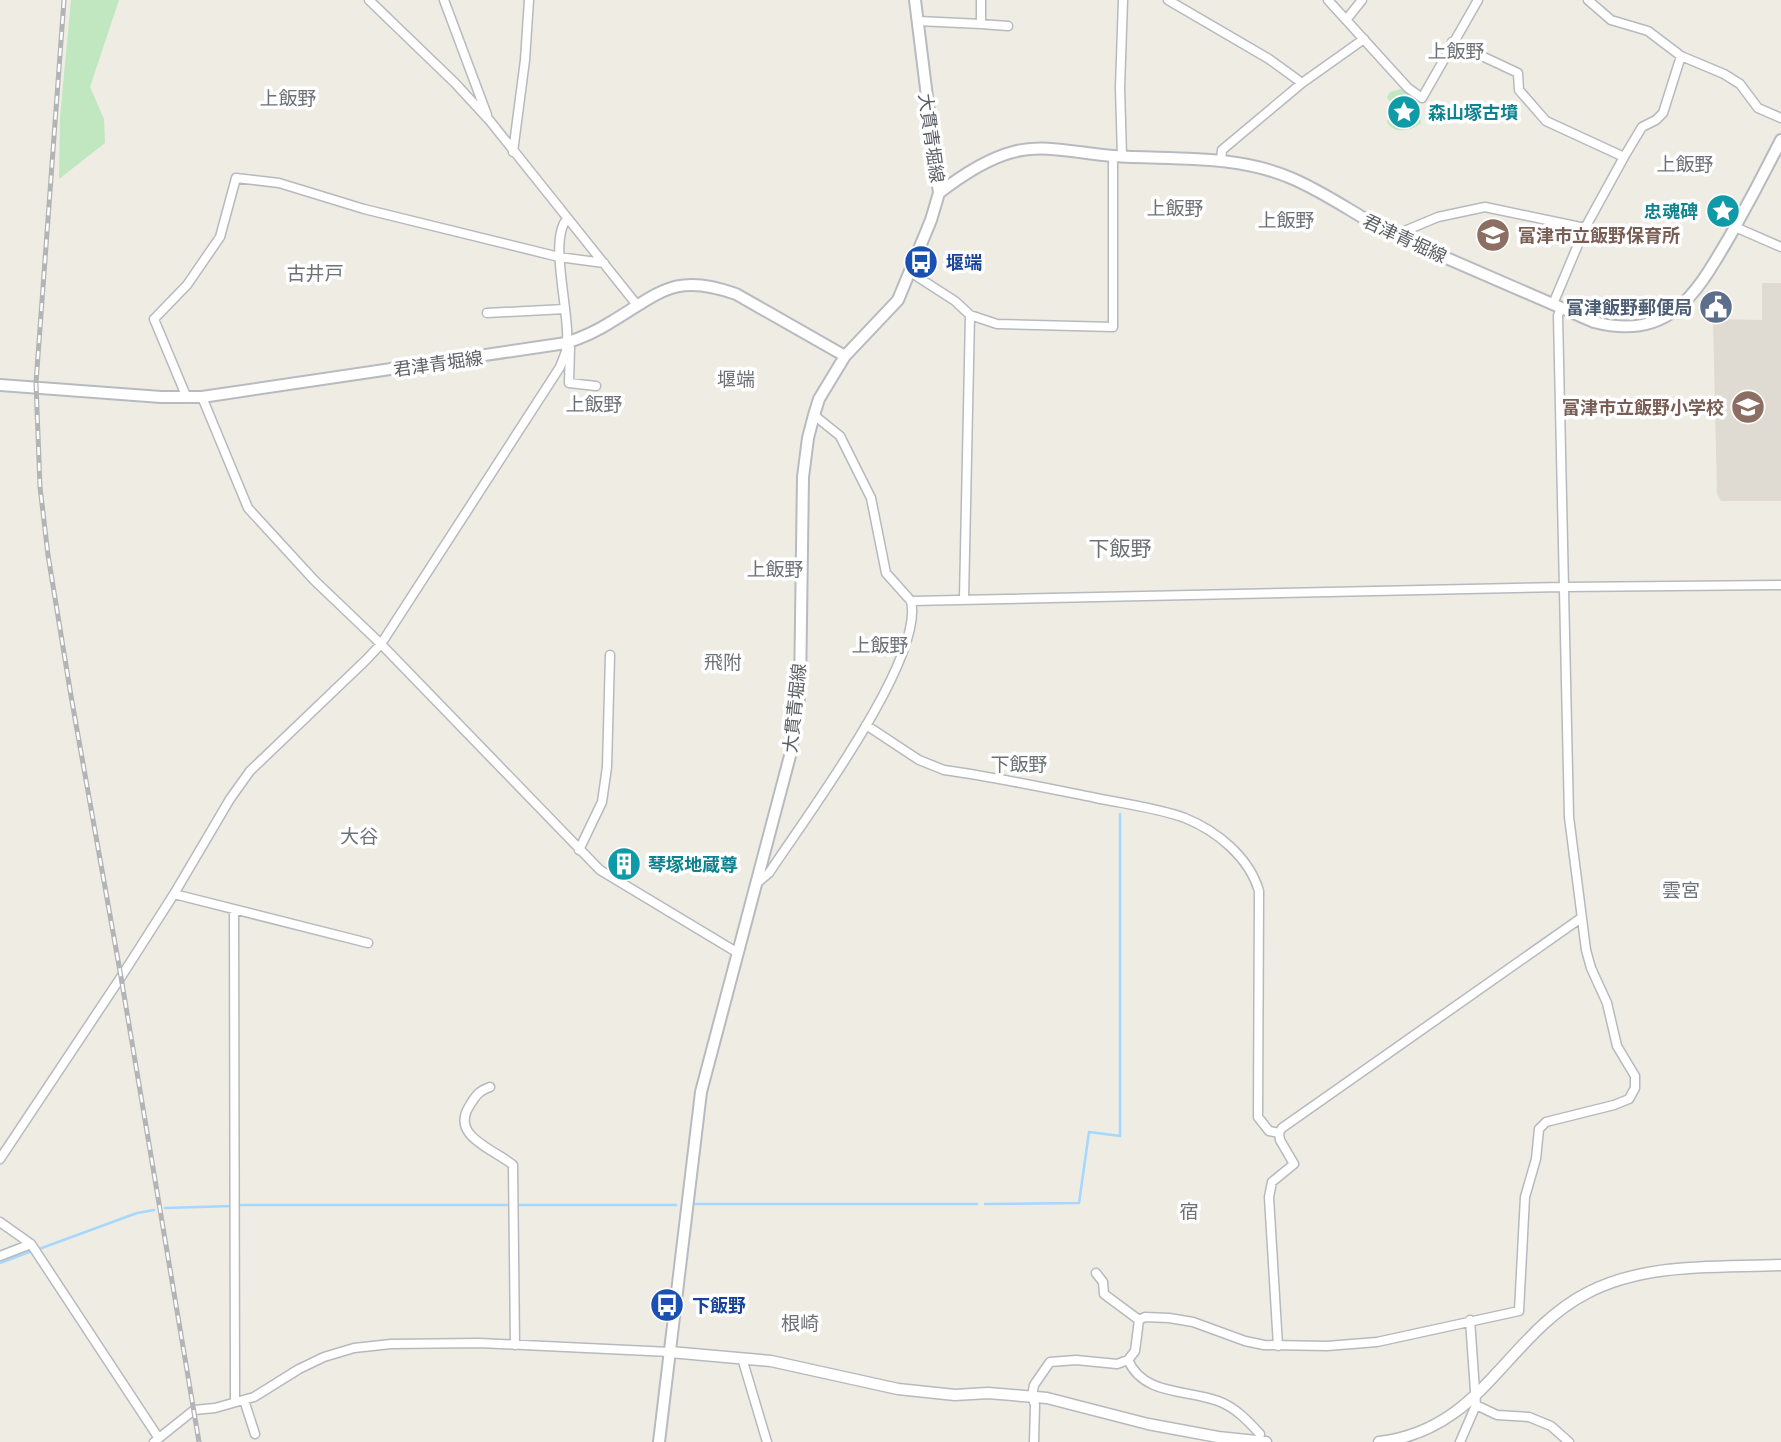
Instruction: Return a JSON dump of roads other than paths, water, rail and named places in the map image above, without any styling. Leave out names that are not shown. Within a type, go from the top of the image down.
[{"type":"main road","name":"大貫青堀線","points":[[659,1442],[701,1092],[791,752],[797,718],[800,691],[803,477],[808,438],[819,400],[845,356],[894,307],[932,220],[939,193],[915,0]]},
{"type":"main road","name":"君津青堀線","points":[[939,193],[990,160],[1015,151],[1050,149],[1118,156],[1221,160],[1291,178],[1398,237],[1594,322],[1622,327],[1650,323],[1663,317],[1695,293],[1735,227],[1781,140]]},
{"type":"main road","name":"君津青堀線","points":[[0,385],[202,397],[568,343],[610,323],[668,288],[695,285],[719,288],[736,294],[845,356]]},
{"type":"street","points":[[369,0],[455,83],[490,121],[637,305]]},
{"type":"street","points":[[444,0],[490,121]]},
{"type":"street","points":[[513,152],[527,48],[529,0]]},
{"type":"street","points":[[981,0],[981,24]]},
{"type":"street","points":[[910,272],[971,315],[997,324],[1113,327],[1122,0]]},
{"type":"street","points":[[1168,0],[1269,59],[1302,83]]},
{"type":"street","points":[[1328,0],[1408,88],[1422,98],[1478,0]]},
{"type":"street","points":[[1346,20],[1362,0]]},
{"type":"street","points":[[1588,0],[1611,20],[1648,31],[1681,56],[1724,74],[1740,84],[1758,108],[1781,118]]},
{"type":"street","points":[[918,21],[1008,26]]},
{"type":"street","points":[[1221,160],[1222,150],[1302,83],[1364,39]]},
{"type":"street","points":[[1452,42],[1518,73],[1519,90],[1546,121],[1624,157]]},
{"type":"street","points":[[1139,1320],[1145,1317],[1193,1322],[1245,1341],[1278,1346],[1327,1346],[1377,1342],[1519,1311],[1525,1197],[1536,1159],[1539,1129],[1546,1122],[1629,1099],[1635,1088],[1635,1076],[1617,1046],[1607,1003],[1591,968],[1581,918],[1569,817],[1557,306],[1585,228],[1642,127],[1663,113],[1681,56]]},
{"type":"street","points":[[187,398],[154,319],[187,285],[220,237],[236,178],[279,183],[364,209],[559,257],[604,263]]},
{"type":"street","points":[[1398,237],[1402,232],[1438,217],[1485,207],[1585,228]]},
{"type":"street","points":[[566,219],[562,224],[559,257],[568,343],[567,381],[571,385],[596,386]]},
{"type":"street","points":[[1735,227],[1781,247]]},
{"type":"street","points":[[487,313],[565,309]]},
{"type":"street","points":[[964,599],[971,315]]},
{"type":"street","points":[[0,1159],[174,894],[230,799],[250,771],[381,643],[560,367],[568,343]]},
{"type":"street","points":[[202,397],[248,508],[314,580],[381,643],[600,870],[738,953]]},
{"type":"street","points":[[757,883],[769,873],[866,725],[888,687],[911,621],[911,601],[886,573],[871,498],[840,436],[814,415]]},
{"type":"street","points":[[911,601],[1781,585]]},
{"type":"street","points":[[579,850],[602,802],[607,767],[610,655]]},
{"type":"street","points":[[866,725],[919,760],[944,770],[1184,818],[1226,842],[1247,866],[1259,891],[1258,1117],[1269,1131],[1279,1133]]},
{"type":"street","points":[[174,894],[368,943]]},
{"type":"street","points":[[234,910],[239,1401],[256,1434]]},
{"type":"street","points":[[1278,1346],[1269,1197],[1272,1182],[1294,1164],[1280,1140],[1279,1133],[1282,1128],[1581,918]]},
{"type":"street","points":[[490,1087],[479,1090],[464,1114],[463,1123],[473,1137],[513,1165],[515,1345]]},
{"type":"street","points":[[0,1222],[31,1244],[155,1441],[194,1410],[239,1401],[273,1386],[324,1357],[354,1348],[433,1343],[670,1352],[741,1358],[808,1367],[898,1389],[955,1395],[988,1393],[1032,1396],[1075,1404],[1148,1424],[1266,1442]]},
{"type":"street","points":[[0,1256],[31,1244]]},
{"type":"street","points":[[1379,1442],[1423,1430],[1476,1401],[1547,1320],[1563,1307],[1610,1282],[1654,1272],[1781,1265]]},
{"type":"street","points":[[1096,1273],[1102,1282],[1104,1294],[1139,1320]]},
{"type":"street","points":[[1034,1442],[1034,1385],[1050,1362],[1076,1360],[1117,1364],[1128,1360],[1135,1351],[1139,1320]]},
{"type":"street","points":[[1460,1442],[1476,1401],[1470,1320]]},
{"type":"street","points":[[741,1358],[767,1442]]},
{"type":"street","points":[[1128,1360],[1133,1371],[1149,1384],[1218,1401],[1233,1409],[1260,1434],[1258,1442]]},
{"type":"street","points":[[1476,1401],[1497,1415],[1529,1417],[1551,1426],[1569,1442]]},
{"type":"waterway","points":[[985,1204],[1079,1203],[1089,1132],[1120,1136],[1120,814]]},
{"type":"waterway","points":[[695,1204],[977,1204]]},
{"type":"waterway","points":[[241,1205],[508,1205]]},
{"type":"waterway","points":[[518,1205],[676,1205]]},
{"type":"waterway","points":[[165,1208],[232,1206]]},
{"type":"waterway","points":[[39,1249],[137,1213],[154,1210]]},
{"type":"waterway","points":[[0,1263],[32,1251]]},
{"type":"railway","points":[[64,0],[36,383],[40,487],[71,696],[199,1442]]},
{"type":"place","name":"森山塚古墳","points":[[1404,112]]},
{"type":"place","name":"忠魂碑","points":[[1723,211]]},
{"type":"place","name":"富津市立飯野保育所","points":[[1493,235]]},
{"type":"place","name":"堰端","points":[[921,262]]},
{"type":"place","name":"富津飯野郵便局","points":[[1716,307]]},
{"type":"place","name":"富津市立飯野小学校","points":[[1748,407]]},
{"type":"place","name":"琴塚地蔵尊","points":[[624,864]]},
{"type":"place","name":"下飯野","points":[[667,1305]]},
{"type":"district","name":"上飯野","points":[[1456,51]]},
{"type":"district","name":"上飯野","points":[[288,98]]},
{"type":"district","name":"上飯野","points":[[1685,164]]},
{"type":"district","name":"上飯野","points":[[1175,208]]},
{"type":"district","name":"上飯野","points":[[1286,220]]},
{"type":"district","name":"古井戸","points":[[315,273]]},
{"type":"district","name":"堰端","points":[[736,379]]},
{"type":"district","name":"上飯野","points":[[594,404]]},
{"type":"district","name":"下飯野","points":[[1120,548]]},
{"type":"district","name":"上飯野","points":[[775,569]]},
{"type":"district","name":"上飯野","points":[[880,645]]},
{"type":"district","name":"飛附","points":[[723,662]]},
{"type":"district","name":"下飯野","points":[[1019,764]]},
{"type":"district","name":"大谷","points":[[359,836]]},
{"type":"district","name":"雲宮","points":[[1681,890]]},
{"type":"district","name":"宿","points":[[1189,1211]]},
{"type":"district","name":"根崎","points":[[800,1323]]}]
